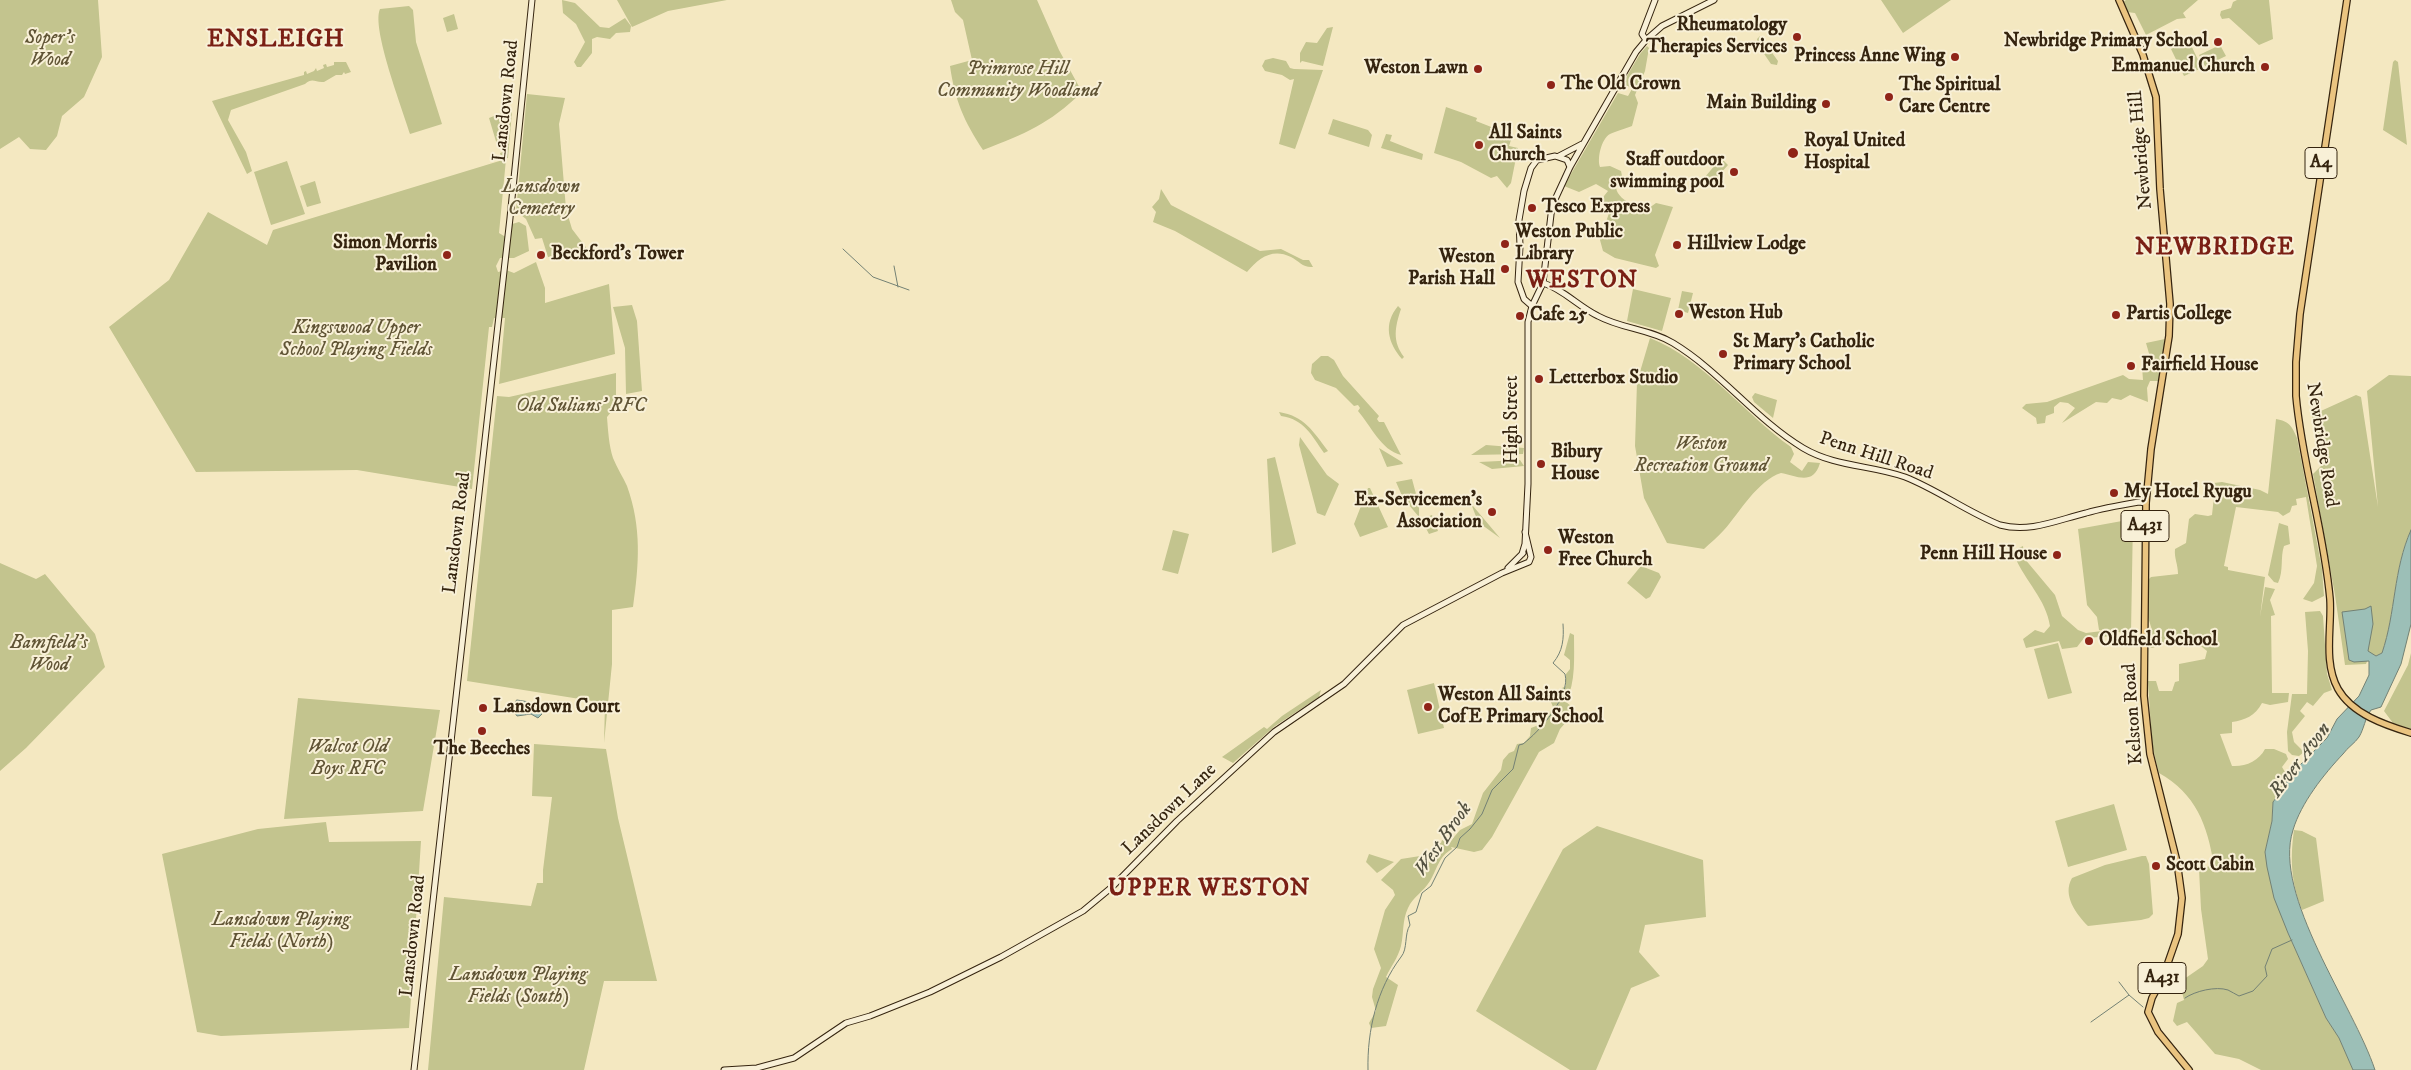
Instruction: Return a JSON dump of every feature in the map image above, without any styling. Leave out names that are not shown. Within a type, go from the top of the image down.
[{"type":"main road","name":"Newbridge Hill","points":[[2118,0],[2143,55],[2156,97],[2160,189],[2170,304]]},
{"type":"main road","name":"Newbridge Road","points":[[2347,0],[2303,286],[2296,370],[2298,417],[2311,479],[2330,600],[2328,616],[2332,672],[2338,689],[2352,704],[2378,722],[2411,734]]},
{"type":"main road","name":"Kelston Road","points":[[2170,304],[2169,336],[2150,449],[2146,503],[2145,714],[2153,770],[2177,862],[2182,898],[2178,934],[2148,1012],[2158,1032],[2189,1070]]},
{"type":"street","name":"Lansdown Road","points":[[414,1070],[510,218],[532,0]]},
{"type":"street","points":[[1655,0],[1642,34],[1646,40],[1662,26],[1714,0]]},
{"type":"street","name":"High Street","points":[[1521,554],[1525,532],[1528,484],[1528,327],[1532,307],[1543,283],[1552,206],[1570,167],[1636,52],[1646,40]]},
{"type":"street","points":[[1532,307],[1524,299],[1518,282],[1519,214],[1531,168],[1539,159],[1558,156],[1578,148],[1586,141]]},
{"type":"street","points":[[1558,156],[1567,160],[1570,167]]},
{"type":"street","name":"Penn Hill Road","points":[[1543,283],[1598,316],[1657,335],[1672,343],[1693,357],[1769,423],[1810,451],[1836,463],[1890,472],[1910,479],[2000,525],[2014,529],[2035,528],[2096,510],[2139,502],[2146,503]]},
{"type":"street","name":"High Street","points":[[1525,532],[1530,554]]},
{"type":"street","points":[[1525,552],[1530,554],[1530,561],[1524,563],[1520,559],[1521,554],[1525,552]]},
{"type":"street","name":"Lansdown Lane","points":[[1502,572],[1521,554]]},
{"type":"street","name":"Lansdown Lane","points":[[724,1070],[756,1068],[794,1058],[846,1022],[870,1016],[930,992],[1001,957],[1083,910],[1112,887],[1177,821],[1274,732],[1344,684],[1403,625],[1502,572],[1524,563]]},
{"type":"green space","name":"Soper's Wood","points":[[0,0],[98,0],[102,57],[84,97],[62,116],[57,136],[46,150],[30,149],[19,137],[0,149]]},
{"type":"green space","points":[[562,0],[575,3],[600,27],[609,28],[625,18],[631,26],[630,32],[616,33],[610,39],[597,37],[592,39],[592,53],[581,67],[577,67],[574,62],[585,42],[576,24],[563,13]]},
{"type":"green space","points":[[617,0],[727,0],[668,11],[632,27]]},
{"type":"green space","name":"Primrose Hill Community Woodland","points":[[951,0],[1037,0],[1059,50],[1082,92],[1058,113],[1036,127],[983,150],[961,110],[952,78],[950,66],[972,60],[963,20],[955,12]]},
{"type":"green space","points":[[1881,0],[1951,0],[1903,33]]},
{"type":"green space","points":[[2126,0],[2198,0],[2183,13],[2186,18],[2177,19],[2146,35],[2135,13],[2127,12],[2123,2]]},
{"type":"green space","points":[[2237,0],[2269,0],[2273,39],[2259,45],[2229,18],[2222,19],[2221,11],[2231,8],[2233,2]]},
{"type":"green space","points":[[409,6],[413,10],[416,42],[442,124],[410,134],[384,51],[378,19],[380,9]]},
{"type":"green space","points":[[454,14],[458,29],[447,32],[443,18]]},
{"type":"green space","points":[[1333,27],[1323,66],[1302,61],[1300,63],[1300,53],[1306,42],[1317,43],[1327,28]]},
{"type":"green space","points":[[1760,36],[1778,61],[1777,65],[1771,64],[1758,45],[1757,39]]},
{"type":"green space","points":[[2189,41],[2202,68],[2184,76],[2171,49]]},
{"type":"green space","points":[[2220,45],[2226,56],[2205,66],[2199,55]]},
{"type":"green space","points":[[1647,46],[1649,48],[1645,71],[1635,95],[1638,103],[1632,126],[1610,134],[1604,140],[1600,149],[1599,163],[1600,167],[1610,166],[1621,171],[1622,176],[1617,182],[1616,188],[1618,193],[1627,202],[1645,211],[1656,203],[1673,207],[1655,255],[1659,266],[1656,268],[1615,258],[1603,251],[1600,240],[1610,210],[1602,202],[1608,191],[1596,184],[1579,192],[1564,186],[1618,93],[1628,96],[1632,89],[1628,86],[1621,86],[1640,54]]},
{"type":"green space","points":[[1273,58],[1286,61],[1290,68],[1294,69],[1323,70],[1295,149],[1279,144],[1294,79],[1290,80],[1282,75],[1265,71],[1262,66],[1265,60]]},
{"type":"green space","points":[[2395,60],[2398,62],[2407,145],[2383,130],[2393,62]]},
{"type":"green space","points":[[334,62],[346,62],[351,72],[345,74],[344,72],[342,75],[336,75],[324,82],[310,81],[231,110],[228,120],[246,152],[252,171],[247,174],[212,101],[304,75],[304,72],[306,71],[307,74],[316,68],[317,71],[324,68],[323,65],[326,64],[327,67],[334,65]]},
{"type":"green space","name":"Lansdown Cemetery","points":[[527,94],[565,98],[559,124],[566,209],[572,229],[588,250],[548,257],[542,238],[535,239],[526,219],[516,211]]},
{"type":"green space","points":[[1446,107],[1477,118],[1476,121],[1509,134],[1511,140],[1509,146],[1518,148],[1511,183],[1507,188],[1497,176],[1491,178],[1461,162],[1434,153]]},
{"type":"green space","points":[[504,112],[512,112],[508,158],[502,159],[500,153],[503,152],[502,148],[498,148],[489,118]]},
{"type":"green space","points":[[1333,119],[1368,130],[1372,135],[1369,147],[1328,134]]},
{"type":"green space","points":[[1386,134],[1392,135],[1390,141],[1423,154],[1422,160],[1381,148]]},
{"type":"green space","points":[[1721,158],[1728,165],[1712,183],[1705,177]]},
{"type":"green space","name":"Kingswood Upper School Playing Fields","points":[[506,159],[499,233],[504,236],[510,234],[512,224],[519,222],[526,226],[529,251],[514,258],[500,258],[496,266],[498,272],[506,270],[514,273],[536,262],[545,288],[545,303],[609,284],[615,354],[499,384],[505,318],[494,318],[492,327],[489,327],[472,489],[357,470],[196,472],[109,327],[169,280],[208,212],[267,245],[273,230]]},
{"type":"green space","points":[[287,161],[305,214],[271,225],[254,172]]},
{"type":"green space","points":[[315,181],[321,203],[307,207],[300,186]]},
{"type":"green space","points":[[1161,189],[1171,205],[1260,251],[1281,249],[1303,260],[1309,260],[1313,267],[1301,264],[1284,254],[1272,254],[1256,262],[1247,272],[1175,231],[1153,222],[1156,212],[1152,207],[1159,199]]},
{"type":"green space","points":[[1633,289],[1671,298],[1662,331],[1627,321]]},
{"type":"green space","points":[[1682,291],[1693,293],[1688,313],[1678,310]]},
{"type":"green space","points":[[632,305],[637,321],[642,391],[626,394],[625,348],[613,307]]},
{"type":"green space","points":[[1398,306],[1401,309],[1397,322],[1396,340],[1404,357],[1402,359],[1393,346],[1389,333],[1390,320]]},
{"type":"green space","name":"Weston Recreation Ground","points":[[1650,338],[1670,348],[1706,373],[1791,447],[1794,454],[1790,462],[1802,471],[1808,462],[1820,463],[1813,475],[1808,477],[1803,478],[1781,473],[1764,482],[1722,533],[1704,549],[1667,543],[1644,498],[1635,446],[1637,382]]},
{"type":"green space","points":[[2165,339],[2160,381],[2150,381],[2147,388],[2148,402],[2130,395],[2121,400],[2112,398],[2107,403],[2096,402],[2062,423],[2075,408],[2068,403],[2060,402],[2054,407],[2054,413],[2046,416],[2045,423],[2037,424],[2036,418],[2022,408],[2026,404],[2047,402],[2123,375],[2129,379],[2143,380],[2142,367],[2150,357],[2146,343]]},
{"type":"green space","points":[[1321,356],[1328,356],[1334,360],[1343,376],[1379,416],[1377,419],[1379,422],[1384,422],[1401,455],[1382,443],[1358,411],[1360,408],[1358,405],[1354,406],[1336,388],[1315,380],[1311,373],[1312,364]]},
{"type":"green space","name":"Old Sulians' RFC","points":[[616,373],[616,406],[607,417],[609,438],[613,458],[632,501],[637,531],[638,561],[633,607],[612,610],[612,664],[604,743],[605,703],[467,681],[497,396],[509,397]]},
{"type":"green space","points":[[2389,375],[2411,376],[2411,530],[2401,560],[2387,638],[2382,653],[2376,656],[2370,654],[2366,664],[2345,665],[2335,595],[2313,474],[2322,465],[2322,460],[2317,455],[2312,415],[2356,395],[2361,397],[2378,507],[2367,391]]},
{"type":"green space","points":[[1755,393],[1777,400],[1773,418],[1754,402],[1752,397]]},
{"type":"green space","points":[[1279,412],[1302,421],[1328,451],[1324,453],[1302,425],[1281,416]]},
{"type":"green space","points":[[2276,419],[2290,425],[2297,438],[2322,569],[2324,596],[2312,602],[2303,599],[2314,583],[2317,566],[2306,497],[2296,499],[2297,505],[2292,506],[2290,512],[2283,516],[2278,512],[2236,507],[2224,566],[2228,567],[2228,570],[2265,577],[2260,617],[2265,587],[2275,589],[2270,600],[2275,615],[2271,616],[2272,693],[2289,693],[2288,702],[2270,705],[2262,703],[2249,717],[2232,722],[2232,733],[2220,734],[2232,766],[2251,762],[2259,757],[2265,749],[2274,749],[2286,754],[2288,759],[2282,767],[2288,777],[2273,802],[2272,821],[2265,852],[2288,933],[2326,1018],[2339,1038],[2353,1070],[2261,1070],[2239,1059],[2215,1054],[2187,1022],[2177,1026],[2173,1021],[2177,1003],[2184,1000],[2182,992],[2171,990],[2203,966],[2208,959],[2201,909],[2199,869],[2214,865],[2208,836],[2198,812],[2182,790],[2159,773],[2152,745],[2148,681],[2156,681],[2159,691],[2172,691],[2175,682],[2179,681],[2179,664],[2205,659],[2207,651],[2200,646],[2170,640],[2151,648],[2149,645],[2152,630],[2147,614],[2148,580],[2151,577],[2178,574],[2175,549],[2186,543],[2189,519],[2195,514],[2212,515],[2214,496],[2211,491],[2214,483],[2222,482],[2260,490],[2268,494]]},
{"type":"green space","points":[[1300,437],[1327,475],[1339,484],[1325,516],[1317,513],[1299,445]]},
{"type":"green space","points":[[1486,445],[1524,448],[1523,454],[1471,455]]},
{"type":"green space","points":[[1379,448],[1402,462],[1403,464],[1387,467]]},
{"type":"green space","points":[[1275,457],[1296,544],[1272,553],[1267,459]]},
{"type":"green space","points":[[1520,460],[1524,466],[1492,469],[1479,462]]},
{"type":"green space","points":[[1412,479],[1419,505],[1419,517],[1403,498],[1396,482]]},
{"type":"green space","points":[[1368,488],[1370,488],[1388,527],[1360,537],[1354,524]]},
{"type":"green space","points":[[1473,506],[1500,538],[1478,522]]},
{"type":"green space","points":[[1432,515],[1438,531],[1429,534],[1421,519]]},
{"type":"green space","points":[[2133,519],[2131,633],[2117,632],[2116,636],[2084,638],[2077,647],[2062,649],[2059,641],[2026,648],[2023,639],[2035,630],[2044,633],[2050,626],[2048,616],[2040,599],[2014,556],[2015,550],[2023,546],[2024,558],[2055,595],[2062,616],[2078,630],[2086,633],[2102,631],[2099,630],[2097,617],[2087,605],[2078,529]]},
{"type":"green space","points":[[2279,523],[2288,526],[2290,544],[2284,546],[2278,583],[2274,582],[2268,575]]},
{"type":"green space","points":[[1173,530],[1189,534],[1178,574],[1162,570]]},
{"type":"green space","name":"Bamfield's Wood","points":[[0,563],[36,579],[45,574],[95,634],[105,667],[26,748],[0,771]]},
{"type":"green space","points":[[1641,566],[1659,573],[1661,577],[1650,597],[1646,599],[1627,583]]},
{"type":"green space","points":[[2320,611],[2323,616],[2327,674],[2332,690],[2324,693],[2313,706],[2307,702],[2300,711],[2305,716],[2292,732],[2294,742],[2304,752],[2299,756],[2292,755],[2288,751],[2287,732],[2292,694],[2307,694],[2308,651],[2305,612]]},
{"type":"green space","points":[[1570,633],[1574,635],[1574,669],[1566,702],[1571,706],[1573,714],[1560,729],[1554,743],[1539,752],[1492,837],[1482,850],[1474,852],[1451,847],[1452,849],[1441,859],[1428,885],[1410,904],[1405,918],[1400,950],[1386,977],[1398,985],[1386,1026],[1371,1028],[1369,1023],[1376,1011],[1372,997],[1373,989],[1381,968],[1374,949],[1385,910],[1395,895],[1393,890],[1381,880],[1401,859],[1433,854],[1436,842],[1441,843],[1442,840],[1449,843],[1460,830],[1472,824],[1483,793],[1501,770],[1503,760],[1509,753],[1514,751],[1517,744],[1524,743],[1530,736],[1531,728],[1544,723],[1553,707],[1548,695],[1566,686],[1566,674],[1570,669],[1570,660],[1564,655]]},
{"type":"green space","points":[[2058,643],[2072,693],[2048,699],[2034,649]]},
{"type":"green space","points":[[2411,653],[2411,729],[2393,723],[2384,711],[2408,665]]},
{"type":"green space","points":[[1434,683],[1444,728],[1418,734],[1407,690]]},
{"type":"green space","points":[[1321,690],[1319,697],[1275,726],[1233,763],[1222,757],[1264,727],[1267,729],[1282,716]]},
{"type":"green space","name":"Walcot Old Boys RFC","points":[[298,698],[440,710],[423,811],[284,819]]},
{"type":"green space","name":"Lansdown Playing Fields (South)","points":[[534,744],[606,749],[618,818],[657,981],[604,981],[584,1070],[428,1070],[444,897],[531,906],[537,883],[543,883],[552,797],[532,796]]},
{"type":"green space","points":[[2114,804],[2127,850],[2068,867],[2055,821]]},
{"type":"green space","name":"Lansdown Playing Fields (North)","points":[[326,822],[329,842],[421,841],[409,1028],[221,1036],[197,1032],[162,854],[258,829]]},
{"type":"green space","points":[[1597,826],[1703,860],[1706,917],[1645,925],[1639,952],[1660,976],[1631,988],[1596,1070],[1570,1070],[1476,1011],[1563,849]]},
{"type":"green space","points":[[2294,830],[2302,831],[2316,838],[2324,901],[2302,910],[2292,870]]},
{"type":"green space","points":[[1369,854],[1394,862],[1377,873],[1366,862]]},
{"type":"green space","points":[[2146,856],[2149,864],[2153,914],[2149,918],[2141,920],[2088,926],[2072,904],[2069,884],[2072,878],[2105,865]]},
{"type":"water","points":[[2411,530],[2411,624],[2401,664],[2381,707],[2371,710],[2359,737],[2328,771],[2307,799],[2293,830],[2290,856],[2294,886],[2304,918],[2365,1044],[2375,1070],[2353,1070],[2339,1038],[2326,1018],[2288,933],[2274,898],[2265,852],[2272,821],[2273,802],[2286,785],[2288,777],[2327,738],[2337,719],[2359,696],[2369,675],[2369,661],[2354,662],[2349,660],[2342,612],[2365,609],[2371,606],[2373,624],[2368,651],[2376,656],[2382,653],[2387,638],[2401,560]]},
{"type":"water","points":[[517,700],[541,704],[542,714],[538,718],[531,714],[517,716],[512,709]]},
{"type":"waterway","points":[[843,249],[873,277],[909,290]]},
{"type":"waterway","points":[[894,266],[898,287]]},
{"type":"waterway","name":"West Brook","points":[[1368,1070],[1369,1040],[1375,1011],[1386,983],[1405,950],[1410,925],[1408,916],[1416,912],[1422,893],[1431,886],[1445,858],[1457,847],[1460,838],[1482,814],[1492,790],[1513,769],[1519,745],[1523,744],[1537,731],[1559,703],[1566,683],[1565,674],[1553,663],[1562,645],[1563,624]]},
{"type":"waterway","points":[[2185,998],[2200,991],[2212,989],[2228,990],[2239,996],[2253,991],[2267,976],[2265,967],[2272,949],[2292,940]]},
{"type":"waterway","points":[[2119,982],[2129,995]]},
{"type":"waterway","points":[[2091,1022],[2129,995],[2143,1007]]},
{"type":"place","name":"Rheumatology Therapies Services","points":[[1797,37]]},
{"type":"place","name":"Newbridge Primary School","points":[[2218,42]]},
{"type":"place","name":"Princess Anne Wing","points":[[1955,57]]},
{"type":"place","name":"Emmanuel Church","points":[[2265,67]]},
{"type":"place","name":"Weston Lawn","points":[[1478,69]]},
{"type":"place","name":"The Old Crown","points":[[1551,85]]},
{"type":"place","name":"The Spiritual Care Centre","points":[[1889,97]]},
{"type":"place","name":"Main Building","points":[[1826,104]]},
{"type":"place","name":"All Saints Church","points":[[1479,145]]},
{"type":"place","name":"Royal United Hospital","points":[[1793,153]]},
{"type":"place","name":"Staff outdoor swimming pool","points":[[1734,172]]},
{"type":"place","name":"Tesco Express","points":[[1532,208]]},
{"type":"place","name":"Weston Public Library","points":[[1505,244]]},
{"type":"place","name":"Hillview Lodge","points":[[1677,245]]},
{"type":"place","name":"Simon Morris Pavilion","points":[[447,255]]},
{"type":"place","name":"Beckford's Tower","points":[[541,255]]},
{"type":"place","name":"Weston Parish Hall","points":[[1505,269]]},
{"type":"place","name":"Weston Hub","points":[[1679,314]]},
{"type":"place","name":"Partis College","points":[[2116,315]]},
{"type":"place","name":"Cafe 25","points":[[1520,316]]},
{"type":"place","name":"St Mary's Catholic Primary School","points":[[1723,354]]},
{"type":"place","name":"Fairfield House","points":[[2131,366]]},
{"type":"place","name":"Letterbox Studio","points":[[1539,379]]},
{"type":"place","name":"Bibury House","points":[[1541,464]]},
{"type":"place","name":"My Hotel Ryugu","points":[[2114,493]]},
{"type":"place","name":"Ex-Servicemen's Association","points":[[1492,512]]},
{"type":"place","name":"Weston Free Church","points":[[1548,550]]},
{"type":"place","name":"Penn Hill House","points":[[2057,555]]},
{"type":"place","name":"Oldfield School","points":[[2089,641]]},
{"type":"place","name":"Weston All Saints CofE Primary School","points":[[1428,707]]},
{"type":"place","name":"Lansdown Court","points":[[483,708]]},
{"type":"place","name":"The Beeches","points":[[482,731]]},
{"type":"place","name":"Scott Cabin","points":[[2156,866]]},
{"type":"district","name":"ENSLEIGH","points":[[276,41]]},
{"type":"district","name":"NEWBRIDGE","points":[[2215,249]]},
{"type":"district","name":"WESTON","points":[[1582,282]]},
{"type":"district","name":"UPPER WESTON","points":[[1209,890]]},
{"type":"water label","name":"River Avon","points":[[2301,761]]}]
